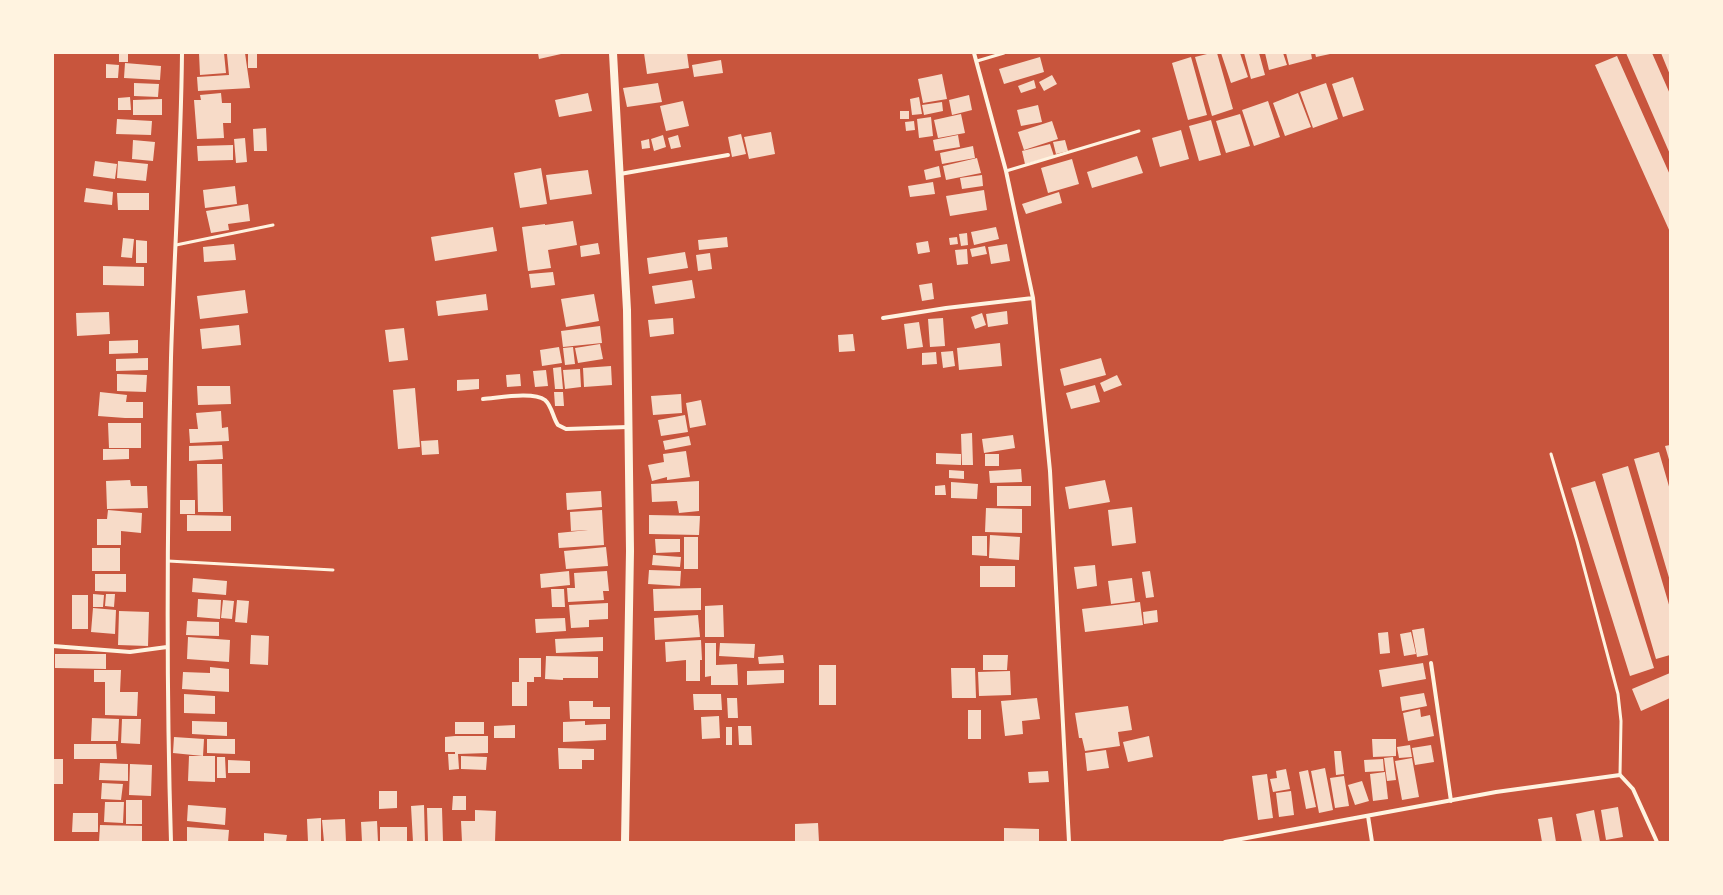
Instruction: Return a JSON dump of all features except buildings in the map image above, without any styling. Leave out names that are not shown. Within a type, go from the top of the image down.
[{"type":"main road","points":[[613,53],[627,310],[630,551],[625,842]]},
{"type":"street","points":[[171,842],[167,647],[168,560],[171,358],[182,53]]},
{"type":"street","points":[[974,53],[1006,171],[1033,298],[1050,471],[1069,842]]},
{"type":"street","points":[[620,174],[728,155]]},
{"type":"street","points":[[883,318],[946,308],[1033,298]]},
{"type":"street","points":[[483,399],[514,396],[540,398],[549,405],[556,423],[563,428],[628,427]]},
{"type":"street","points":[[53,646],[130,652],[167,647]]},
{"type":"street","points":[[1431,663],[1451,801]]},
{"type":"street","points":[[1225,842],[1496,792],[1620,775],[1633,789],[1657,842]]},
{"type":"street","points":[[1368,816],[1372,842]]},
{"type":"lane","points":[[977,61],[1004,53]]},
{"type":"lane","points":[[1006,171],[1139,131]]},
{"type":"lane","points":[[176,245],[273,225]]},
{"type":"lane","points":[[1551,454],[1577,541],[1618,694],[1621,721],[1620,775]]},
{"type":"lane","points":[[168,560],[333,570]]}]
